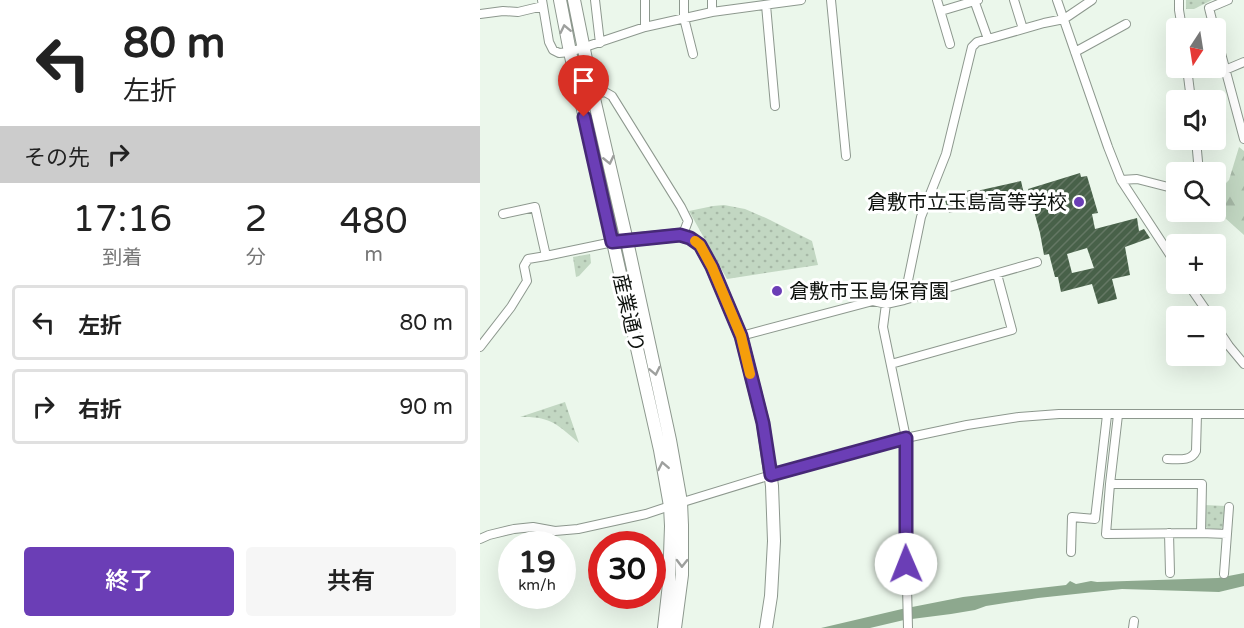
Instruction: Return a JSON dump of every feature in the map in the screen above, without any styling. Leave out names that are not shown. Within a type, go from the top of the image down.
[{"type":"street","name":"産業通り","points":[[560,0],[579,97],[660,450],[682,525],[682,575],[675,628]]},
{"type":"street","name":"産業通り","points":[[574,0],[670,440],[676,504],[671,526],[669,584],[664,628]]},
{"type":"street","points":[[595,0],[600,43]]},
{"type":"street","points":[[645,0],[645,27]]},
{"type":"street","points":[[684,0],[684,18],[693,54]]},
{"type":"street","points":[[712,0],[712,12]]},
{"type":"street","points":[[480,14],[518,12],[542,3],[551,47],[560,53],[584,48],[645,27],[747,3],[766,5],[801,0]]},
{"type":"street","points":[[831,0],[846,156]]},
{"type":"street","points":[[937,0],[950,44]]},
{"type":"street","points":[[941,11],[976,0],[988,39]]},
{"type":"street","points":[[1014,0],[1023,29]]},
{"type":"street","points":[[1057,0],[1121,180],[1166,249]]},
{"type":"street","points":[[904,300],[921,217],[946,154],[972,47],[977,42],[1064,19],[1092,0]]},
{"type":"street","points":[[1179,0],[1180,18]]},
{"type":"street","points":[[1212,18],[1209,8],[1228,0]]},
{"type":"street","points":[[766,5],[775,106]]},
{"type":"street","points":[[1076,52],[1126,24]]},
{"type":"street","points":[[1226,69],[1244,62]]},
{"type":"street","points":[[1226,77],[1243,134]]},
{"type":"street","points":[[579,97],[605,92],[612,96],[688,221],[685,230],[680,235]]},
{"type":"street","points":[[1121,180],[1137,179],[1166,186]]},
{"type":"street","points":[[503,214],[535,207],[546,256]]},
{"type":"street","points":[[480,347],[511,307],[527,281],[524,266],[528,259],[612,242],[680,235],[700,245],[712,267],[741,336],[763,423],[771,475],[774,542],[771,596],[766,628]]},
{"type":"street","points":[[741,336],[873,301],[886,304],[904,300],[1037,262]]},
{"type":"street","points":[[891,364],[1012,330],[997,274]]},
{"type":"street","points":[[886,304],[883,327],[906,438],[908,624]]},
{"type":"street","points":[[1226,342],[1244,364]]},
{"type":"street","points":[[480,539],[497,533],[533,527],[555,531],[578,529],[646,514],[771,475],[906,438],[968,425],[1019,417],[1059,414],[1244,414]]},
{"type":"street","points":[[1167,459],[1190,458],[1195,455],[1197,414]]},
{"type":"street","points":[[1095,519],[1107,415]]},
{"type":"street","points":[[1118,415],[1106,534],[1201,532],[1227,534]]},
{"type":"street","points":[[1110,484],[1202,484],[1201,532]]},
{"type":"street","points":[[1224,574],[1229,507]]},
{"type":"street","points":[[1071,552],[1072,517],[1107,520]]},
{"type":"street","points":[[1169,533],[1170,573]]},
{"type":"green space","points":[[1186,0],[1212,0],[1194,9],[1186,9]]},
{"type":"green space","points":[[1239,147],[1244,151],[1244,235],[1226,219],[1226,183],[1229,180]]},
{"type":"green space","points":[[724,205],[745,209],[812,241],[818,265],[727,279],[689,211]]},
{"type":"green space","points":[[590,254],[591,263],[576,277],[573,257]]},
{"type":"green space","points":[[565,402],[579,443],[552,422],[539,418],[520,417]]},
{"type":"green space","points":[[1204,505],[1226,506],[1224,526],[1220,530],[1207,528],[1204,525]]},
{"type":"shaded area","points":[[1244,573],[1244,586],[1219,592],[1122,589],[986,606],[975,610],[904,620],[870,628],[821,628],[963,597],[1066,585],[1070,581],[1076,584],[1091,581],[1218,578]]},
{"type":"building","points":[[1080,173],[1081,177],[1087,176],[1098,213],[1092,214],[1095,229],[1137,218],[1139,231],[1144,229],[1150,238],[1125,247],[1130,275],[1112,279],[1117,299],[1098,304],[1092,284],[1061,292],[1049,254],[1044,255],[1028,189]],"holes":[[[1087,248],[1094,268],[1072,273],[1067,254]]]},
{"type":"building","points":[[1021,181],[1024,194],[949,213],[944,197]]},
{"type":"slow traffic","points":[[695,241],[700,245],[712,267],[741,336],[750,374]]},
{"type":"place","name":"倉敷市立玉島高等学校","points":[[1079,202]]},
{"type":"place","name":"倉敷市玉島保育園","points":[[777,291]]},
{"type":"route","points":[[584,117],[612,242],[680,235],[700,245],[712,267],[741,336],[763,423],[771,475],[906,438],[906,564]]}]
